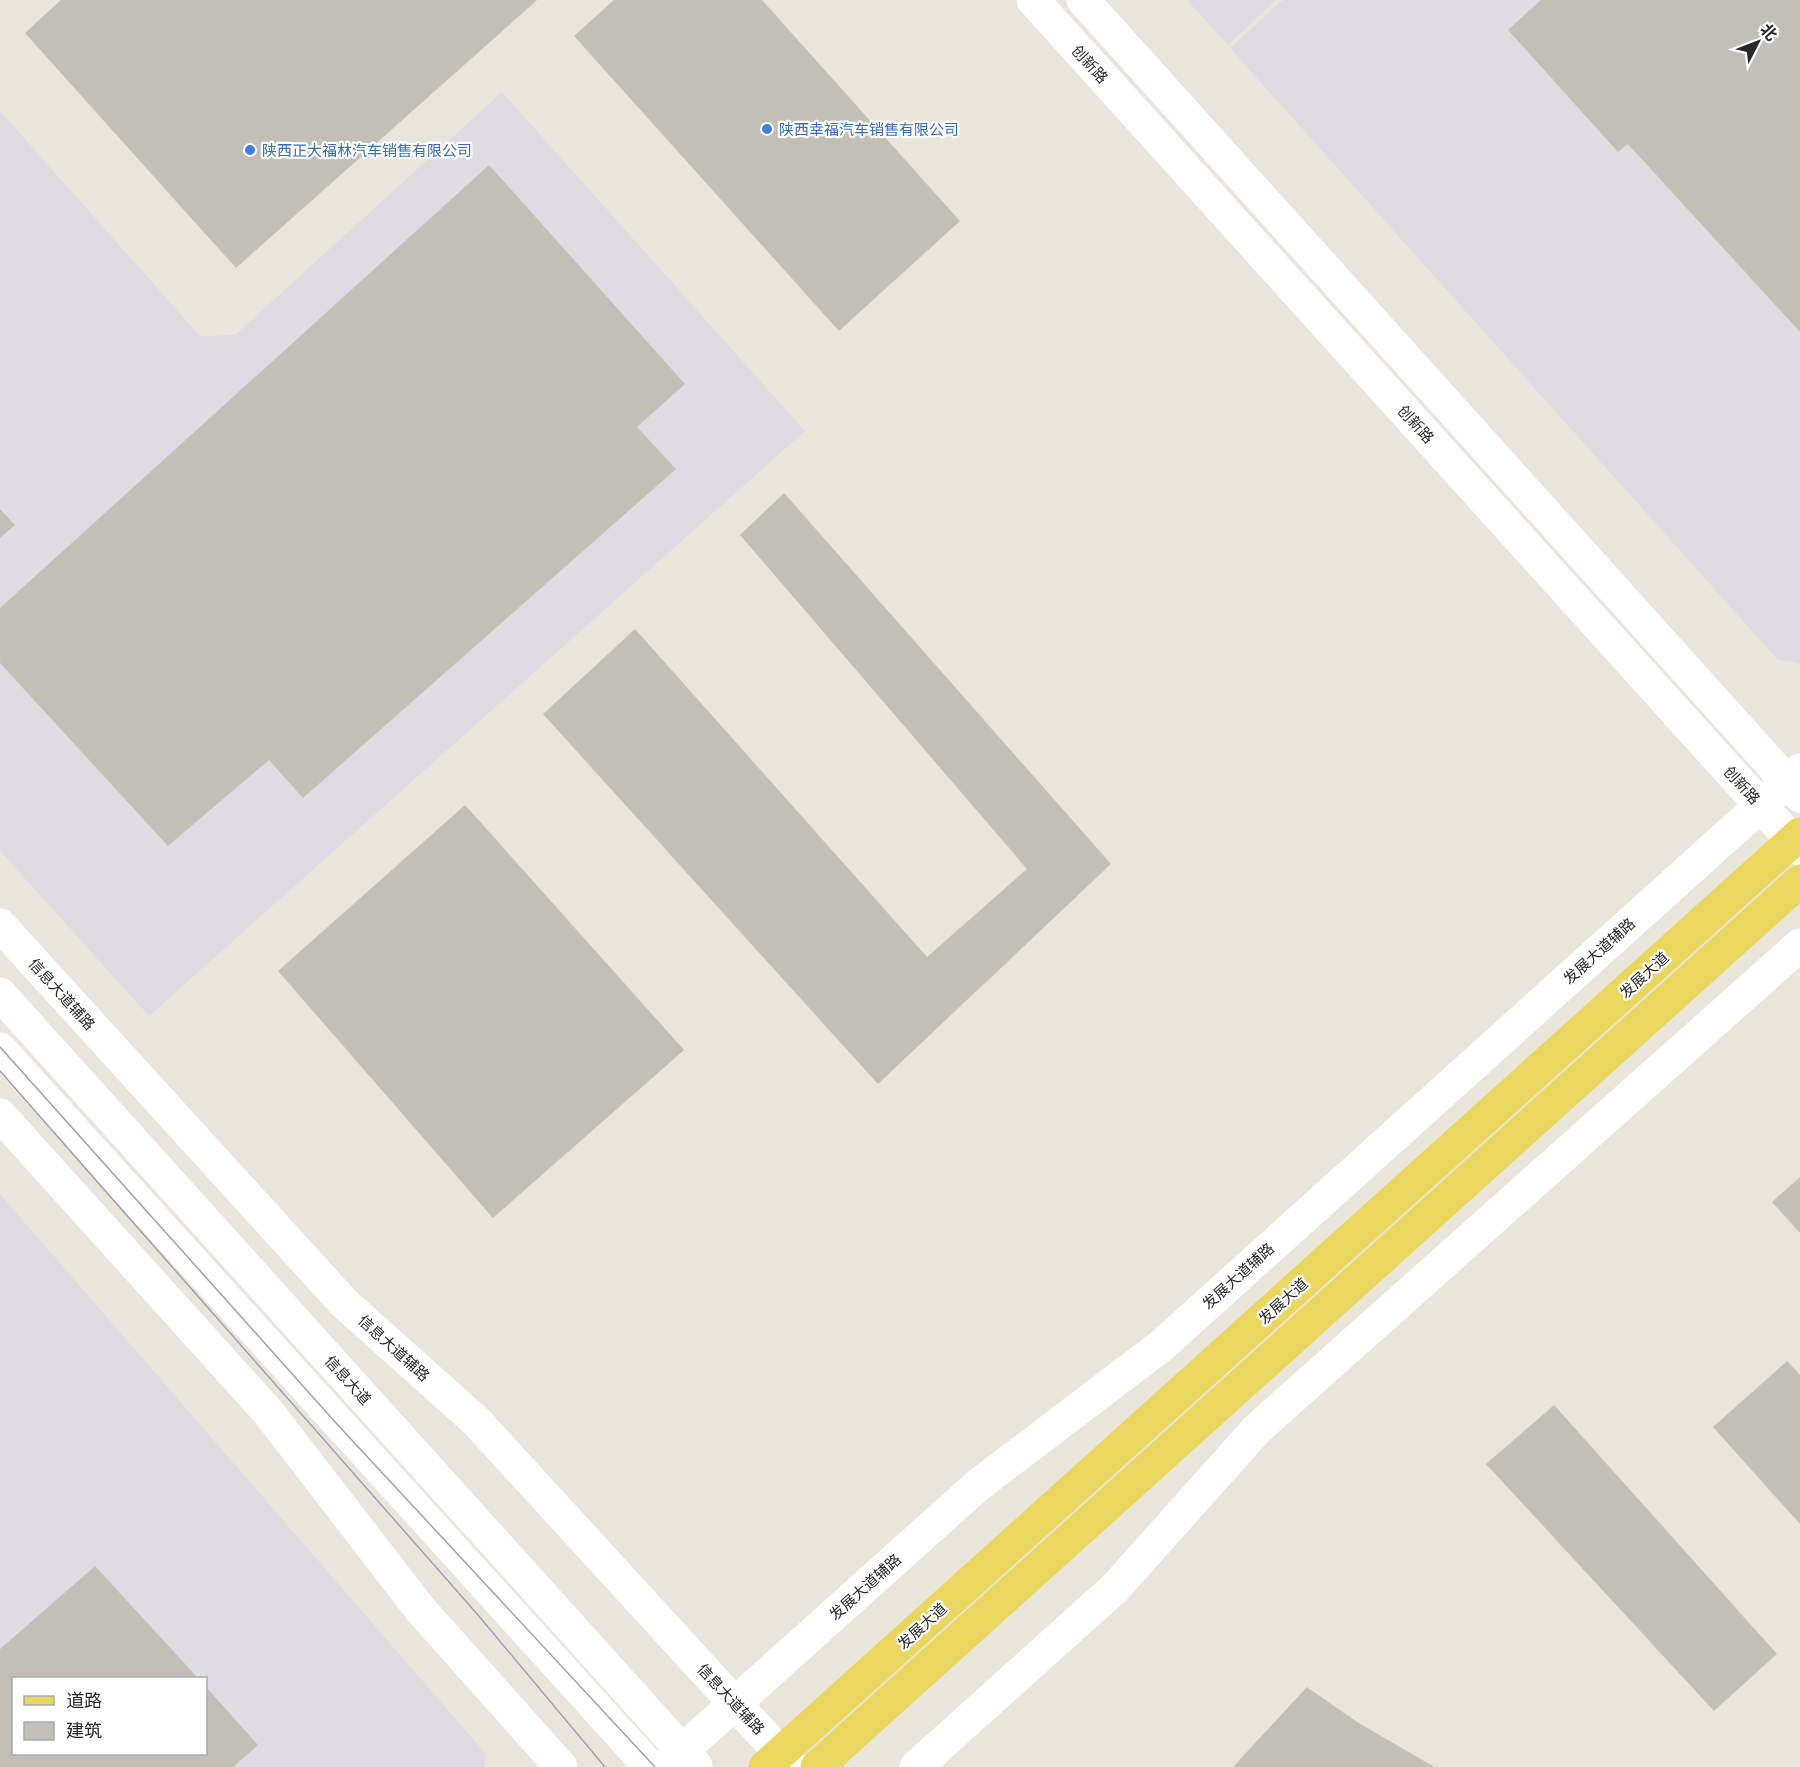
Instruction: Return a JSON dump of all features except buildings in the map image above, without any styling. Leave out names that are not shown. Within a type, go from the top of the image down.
[{"type":"main road","name":"发展大道","points":[[780,1762],[1798,841]]},
{"type":"main road","points":[[817,1767],[1800,881]]},
{"type":"street","name":"创新路","points":[[1033,0],[1761,806],[1798,841]]},
{"type":"street","points":[[1083,0],[1796,783]]},
{"type":"street","name":"发展大道辅路","points":[[681,1762],[735,1703],[977,1486],[1161,1346],[1761,806],[1796,783]]},
{"type":"street","name":"信息大道辅路","points":[[0,925],[344,1303],[477,1422],[735,1703],[780,1762]]},
{"type":"street","points":[[916,1767],[1115,1588],[1258,1428],[1800,945]]},
{"type":"street","name":"信息大道","points":[[0,994],[681,1762]]},
{"type":"street","points":[[0,1049],[650,1767]]},
{"type":"street","points":[[0,1115],[268,1413],[420,1610],[561,1767]]},
{"type":"shaded area","points":[[1187,0],[1276,0],[1228,45]]},
{"type":"shaded area","points":[[1283,0],[1800,0],[1800,664],[1777,659],[1230,48]]},
{"type":"shaded area","points":[[502,92],[805,431],[149,1016],[0,851],[0,111],[200,336],[235,335]]},
{"type":"shaded area","points":[[0,1194],[486,1754],[484,1767],[0,1767]]},
{"type":"tram line","points":[[0,1047],[336,1423],[655,1767]]},
{"type":"tram line","points":[[0,1071],[478,1615],[605,1767]]},
{"type":"place","name":"陕西幸福汽车销售有限公司","points":[[767,129]]},
{"type":"place","name":"陕西正大福林汽车销售有限公司","points":[[250,150]]}]
